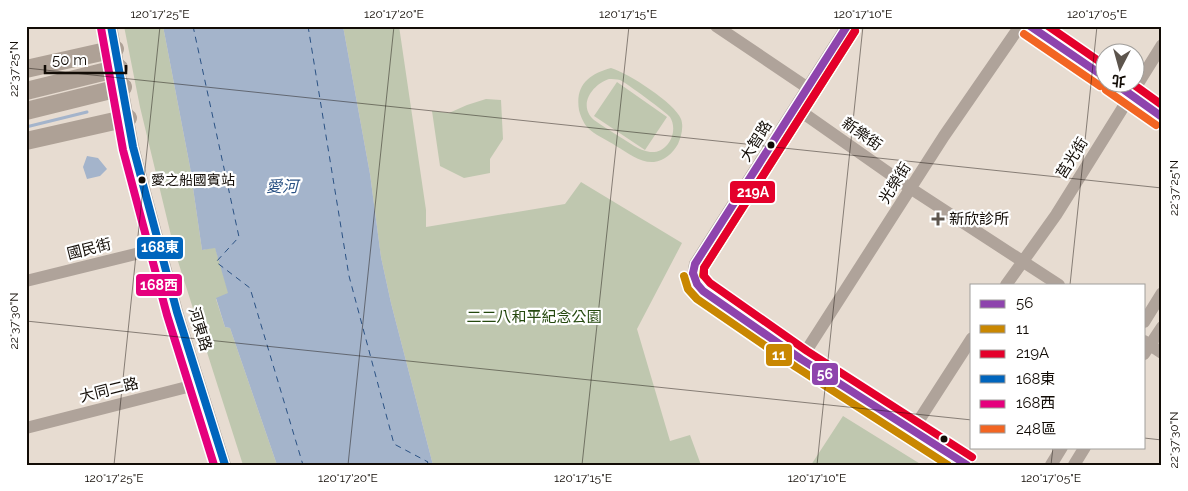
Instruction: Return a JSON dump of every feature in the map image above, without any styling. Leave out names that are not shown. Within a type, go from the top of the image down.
[{"type":"main road","points":[[1030,26],[1096,71]]},
{"type":"main road","points":[[26,69],[115,50]]},
{"type":"main road","points":[[26,91],[119,68]]},
{"type":"main road","points":[[26,111],[123,87]]},
{"type":"main road","points":[[1126,92],[1162,117]]},
{"type":"main road","points":[[26,141],[128,118]]},
{"type":"street","name":"河東路","points":[[111,26],[128,118],[160,248],[225,465]]},
{"type":"street","points":[[716,26],[808,88]]},
{"type":"street","name":"大智路","points":[[801,359],[703,291],[697,284],[693,273],[695,264],[847,26]]},
{"type":"street","name":"光榮街","points":[[801,359],[910,188],[1020,26]]},
{"type":"street","name":"莒光街","points":[[1007,284],[1056,215],[1162,46]]},
{"type":"street","name":"新樂街","points":[[796,108],[910,188],[1057,284]]},
{"type":"street","name":"國民街","points":[[26,281],[160,248]]},
{"type":"street","points":[[1146,319],[1162,294]]},
{"type":"street","points":[[1162,327],[1146,347],[1162,352]]},
{"type":"street","points":[[912,431],[970,341]]},
{"type":"street","points":[[801,359],[967,465]]},
{"type":"street","name":"大同二路","points":[[26,428],[200,384]]},
{"type":"street","points":[[1051,465],[1061,448]]},
{"type":"street","points":[[1074,465],[1084,448]]},
{"type":"green space","points":[[124,26],[163,26],[190,167],[202,250],[215,247],[229,294],[216,299],[225,327],[230,328],[277,465],[243,465],[175,252],[140,107]]},
{"type":"green space","name":"二二八和平紀念公園","points":[[343,26],[399,26],[426,210],[426,227],[565,204],[581,182],[682,243],[637,329],[670,441],[690,435],[701,465],[433,465],[381,257],[370,174]]},
{"type":"green space","points":[[611,68],[619,71],[650,89],[677,112],[682,122],[682,132],[678,144],[668,156],[654,162],[639,159],[597,135],[586,126],[579,110],[579,94],[590,77]],"holes":[[[609,79],[623,82],[670,117],[673,129],[667,145],[656,152],[646,151],[638,148],[594,120],[587,108],[589,96],[598,85]]]},
{"type":"green space","points":[[617,82],[667,117],[645,150],[594,116]]},
{"type":"green space","points":[[486,99],[501,100],[503,139],[490,159],[490,173],[464,178],[440,166],[432,111],[449,113]]},
{"type":"green space","points":[[843,416],[922,465],[811,465]]},
{"type":"water","name":"愛河","points":[[163,26],[343,26],[370,174],[381,257],[433,465],[277,465],[230,328],[225,327],[216,298],[228,293],[215,248],[202,250],[190,167]]},
{"type":"water","points":[[87,156],[98,158],[107,169],[100,176],[87,179],[83,167]]},
{"type":"waterway","points":[[26,127],[87,112]]},
{"type":"ferry route","points":[[193,26],[239,237],[216,262],[250,288],[303,465]]},
{"type":"ferry route","points":[[308,26],[349,276],[394,444],[428,462],[426,465]]},
{"type":"transit line","name":"168東","points":[[111,26],[133,147],[177,312],[225,465]]},
{"type":"transit line","name":"56","points":[[693,273],[695,264],[847,26]]},
{"type":"transit line","name":"56","points":[[1030,26],[1096,71]]},
{"type":"transit line","name":"219A","points":[[1048,26],[1096,59]]},
{"type":"transit line","name":"168西","points":[[101,28],[123,150],[167,315],[214,465]]},
{"type":"transit line","name":"11","points":[[703,275],[704,268],[855,31]]},
{"type":"transit line","name":"219A","points":[[855,31],[704,268],[704,276],[710,283],[807,351],[972,457]]},
{"type":"transit line","name":"248區","points":[[1024,34],[1096,83]]},
{"type":"transit line","name":"248區","points":[[1109,92],[1156,125]]},
{"type":"transit line","name":"56","points":[[1127,92],[1162,117]]},
{"type":"transit line","name":"219A","points":[[1144,92],[1162,105]]},
{"type":"transit line","name":"56","points":[[693,273],[697,284],[703,291],[801,359],[967,465]]},
{"type":"transit line","name":"11","points":[[684,276],[688,289],[697,299],[796,367],[948,465]]},
{"type":"place","name":"愛之船國賓站","points":[[142,180]]},
{"type":"place","name":"新欣診所","points":[[938,219]]}]
